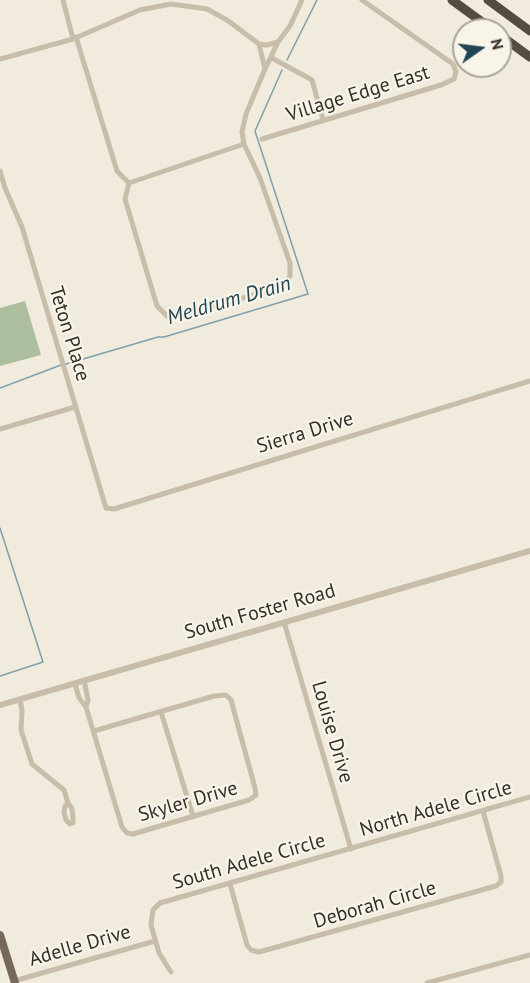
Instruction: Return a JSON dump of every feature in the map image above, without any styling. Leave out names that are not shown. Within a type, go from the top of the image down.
[{"type":"highway","points":[[452,0],[477,18]]},
{"type":"highway","points":[[488,0],[530,31]]},
{"type":"highway","points":[[512,44],[530,57]]},
{"type":"main road","points":[[0,935],[14,982]]},
{"type":"street","points":[[63,0],[117,171],[129,183]]},
{"type":"street","points":[[129,183],[125,199],[157,306],[166,316],[177,317],[277,288],[288,279],[290,263],[260,178],[244,144],[242,132],[244,120],[265,69],[302,0]]},
{"type":"street","name":"Village Edge East","points":[[262,139],[454,79],[456,72],[453,64],[362,0]]},
{"type":"street","points":[[0,59],[75,38],[133,12],[171,2],[196,6],[215,13],[259,44],[267,45],[278,42]]},
{"type":"street","points":[[259,44],[265,69]]},
{"type":"street","points":[[272,58],[312,80],[323,120]]},
{"type":"street","points":[[129,183],[244,144]]},
{"type":"street","name":"Teton Place","points":[[0,171],[21,227],[106,508]]},
{"type":"street","name":"Sierra Drive","points":[[106,508],[114,508],[530,381]]},
{"type":"street","points":[[0,429],[75,407]]},
{"type":"street","name":"South Foster Road","points":[[0,705],[530,551]]},
{"type":"street","name":"Louise Drive","points":[[284,622],[351,849]]},
{"type":"street","points":[[84,680],[88,700],[86,707]]},
{"type":"street","points":[[75,683],[94,731],[161,711],[193,816]]},
{"type":"street","name":"Skyler Drive","points":[[94,731],[122,827],[127,833],[133,834],[249,800],[256,795],[228,696],[224,694],[214,696],[161,711]]},
{"type":"street","points":[[20,699],[21,730],[32,764],[61,786],[66,793],[72,809],[73,823]]},
{"type":"street","name":"North Adele Circle","points":[[351,849],[530,797]]},
{"type":"street","name":"Deborah Circle","points":[[230,884],[247,945],[251,950],[259,952],[496,886],[501,882],[501,876],[483,811]]},
{"type":"street","name":"South Adele Circle","points":[[171,972],[162,959],[151,925],[155,907],[160,903],[351,849]]},
{"type":"street","name":"Adelle Drive","points":[[14,982],[155,941]]},
{"type":"street","points":[[427,983],[530,955]]},
{"type":"green space","points":[[25,301],[41,355],[0,366],[0,308]]},
{"type":"waterway","name":"Meldrum Drain","points":[[287,60],[317,0]]},
{"type":"waterway","name":"Meldrum Drain","points":[[66,364],[308,294],[255,131],[282,70]]},
{"type":"waterway","name":"Meldrum Drain","points":[[0,388],[61,365]]},
{"type":"waterway","name":"Meldrum Drain","points":[[0,528],[43,662],[0,676]]}]
